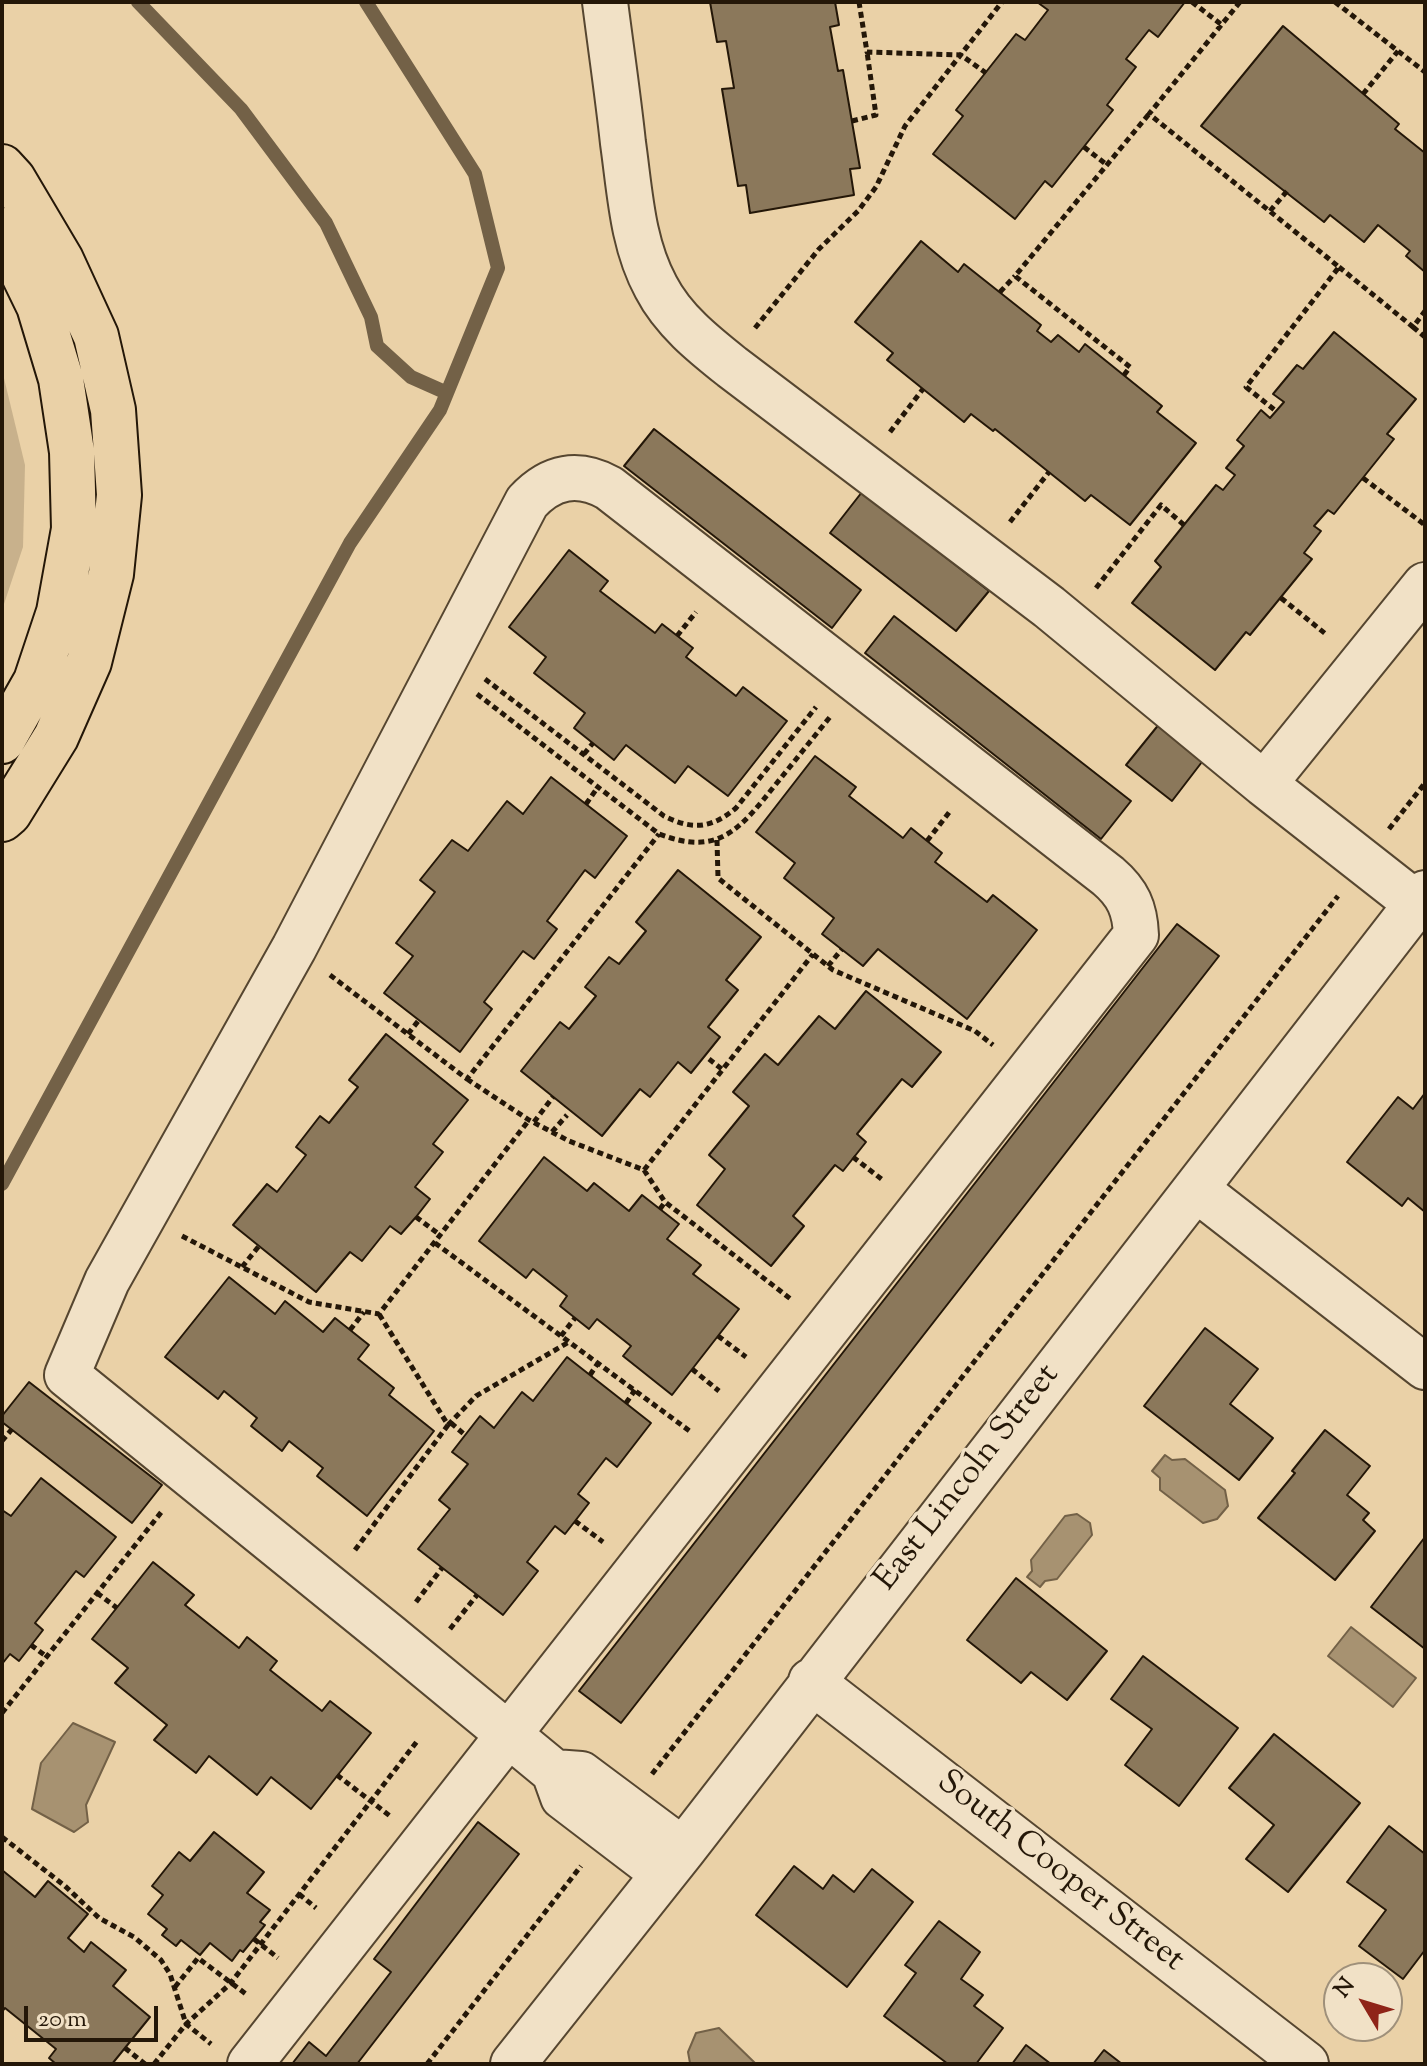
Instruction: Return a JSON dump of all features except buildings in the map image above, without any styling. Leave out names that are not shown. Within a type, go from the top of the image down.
[{"type":"highway","points":[[2,167],[13,179],[61,260],[96,336],[113,410],[119,495],[111,574],[89,662],[56,737],[9,813],[2,819]]},
{"type":"highway","points":[[2,230],[39,306],[61,379],[72,452],[74,529],[59,612],[36,681],[2,741]]},
{"type":"street","points":[[605,2],[633,216],[641,253],[656,288],[677,318],[728,363],[1068,623],[1264,784],[1421,899]]},
{"type":"street","points":[[234,2057],[283,2022],[508,1734],[1136,935],[1130,900],[1121,886],[609,488],[581,477],[566,477],[538,490],[527,502],[294,948],[107,1281],[67,1375],[508,1734],[554,1772],[563,1797],[673,1862]]},
{"type":"street","points":[[1264,784],[1425,585]]},
{"type":"street","name":"East Lincoln Street","points":[[513,2064],[1421,899]]},
{"type":"street","points":[[1196,1189],[1425,1367]]},
{"type":"street","name":"South Cooper Street","points":[[811,1681],[1306,2064]]},
{"type":"path","points":[[852,121],[876,115],[859,2]]},
{"type":"path","points":[[728,363],[819,249],[858,211],[876,187],[905,126],[1002,2]]},
{"type":"path","points":[[1192,2],[1222,25]]},
{"type":"path","points":[[1000,292],[1240,2]]},
{"type":"path","points":[[1335,2],[1425,72]]},
{"type":"path","points":[[1363,94],[1398,51]]},
{"type":"path","points":[[867,52],[961,55],[986,73]]},
{"type":"path","points":[[1149,114],[1425,337]]},
{"type":"path","points":[[1084,147],[1107,165]]},
{"type":"path","points":[[1270,211],[1287,191]]},
{"type":"path","points":[[1276,411],[1246,387],[1339,267]]},
{"type":"path","points":[[1015,276],[1130,367],[1124,375]]},
{"type":"path","points":[[1413,327],[1425,311]]},
{"type":"path","points":[[864,466],[923,389]]},
{"type":"path","points":[[982,557],[1049,472]]},
{"type":"path","points":[[1363,478],[1425,525]]},
{"type":"path","points":[[1068,623],[1161,505],[1184,525]]},
{"type":"path","points":[[1281,598],[1362,663]]},
{"type":"path","points":[[444,660],[584,754],[664,816],[683,825],[710,824],[725,818],[852,677]]},
{"type":"path","points":[[444,660],[497,708],[659,834],[685,843],[717,840],[745,822],[852,677]]},
{"type":"path","points":[[584,754],[593,743]]},
{"type":"path","points":[[1388,830],[1425,783]]},
{"type":"path","points":[[586,804],[598,787]]},
{"type":"path","points":[[467,1079],[659,834]]},
{"type":"path","points":[[717,840],[718,878],[828,966],[975,1031],[1027,1073]]},
{"type":"path","points":[[647,1782],[1347,885]]},
{"type":"path","points":[[294,948],[467,1079],[532,1121],[569,1141],[644,1170],[665,1202],[828,1327]]},
{"type":"path","points":[[828,966],[842,949]]},
{"type":"path","points":[[644,1170],[813,954]]},
{"type":"path","points":[[408,1034],[419,1020]]},
{"type":"path","points":[[709,1059],[723,1070]]},
{"type":"path","points":[[379,1314],[553,1097]]},
{"type":"path","points":[[552,1132],[567,1115]]},
{"type":"path","points":[[660,1209],[665,1202]]},
{"type":"path","points":[[144,1215],[309,1302],[379,1314],[449,1424],[465,1435]]},
{"type":"path","points":[[416,1217],[440,1235]]},
{"type":"path","points":[[435,1243],[725,1458]]},
{"type":"path","points":[[242,1267],[259,1246]]},
{"type":"path","points":[[350,1330],[364,1311]]},
{"type":"path","points":[[561,1336],[575,1318]]},
{"type":"path","points":[[327,1587],[449,1424],[476,1396],[569,1342]]},
{"type":"path","points":[[590,1375],[598,1363]]},
{"type":"path","points":[[626,1403],[635,1390]]},
{"type":"path","points":[[2,1441],[12,1429]]},
{"type":"path","points":[[2,1713],[191,1476]]},
{"type":"path","points":[[97,1593],[117,1608]]},
{"type":"path","points":[[31,1645],[47,1657]]},
{"type":"path","points":[[154,2064],[186,2024],[231,1982],[418,1740]]},
{"type":"path","points":[[337,1775],[424,1842]]},
{"type":"path","points":[[2,1837],[65,1886],[99,1918],[149,1948],[170,1974],[186,2024],[234,2057]]},
{"type":"path","points":[[427,2064],[583,1864]]},
{"type":"path","points":[[174,1988],[198,1958],[283,2022]]},
{"type":"path","points":[[125,2048],[145,2064]]},
{"type":"shaded area","points":[[2,370],[25,465],[23,547],[2,610]]},
{"type":"shaded area","points":[[1165,1455],[1172,1460],[1185,1459],[1225,1490],[1228,1506],[1217,1519],[1203,1523],[1160,1490],[1160,1478],[1152,1471]]},
{"type":"shaded area","points":[[1077,1514],[1090,1523],[1092,1535],[1057,1579],[1045,1581],[1040,1587],[1027,1577],[1032,1571],[1031,1560],[1065,1516]]},
{"type":"shaded area","points":[[1351,1627],[1416,1678],[1393,1707],[1328,1656]]},
{"type":"shaded area","points":[[73,1723],[115,1742],[86,1805],[88,1822],[74,1832],[32,1809],[41,1763]]},
{"type":"shaded area","points":[[719,2028],[756,2064],[690,2063],[688,2052],[696,2033]]},
{"type":"waterway","points":[[138,2],[241,109],[326,223],[371,317],[377,346],[411,377],[447,393]]},
{"type":"waterway","points":[[2,1184],[350,543],[440,410],[498,268],[475,174],[366,2]]}]
